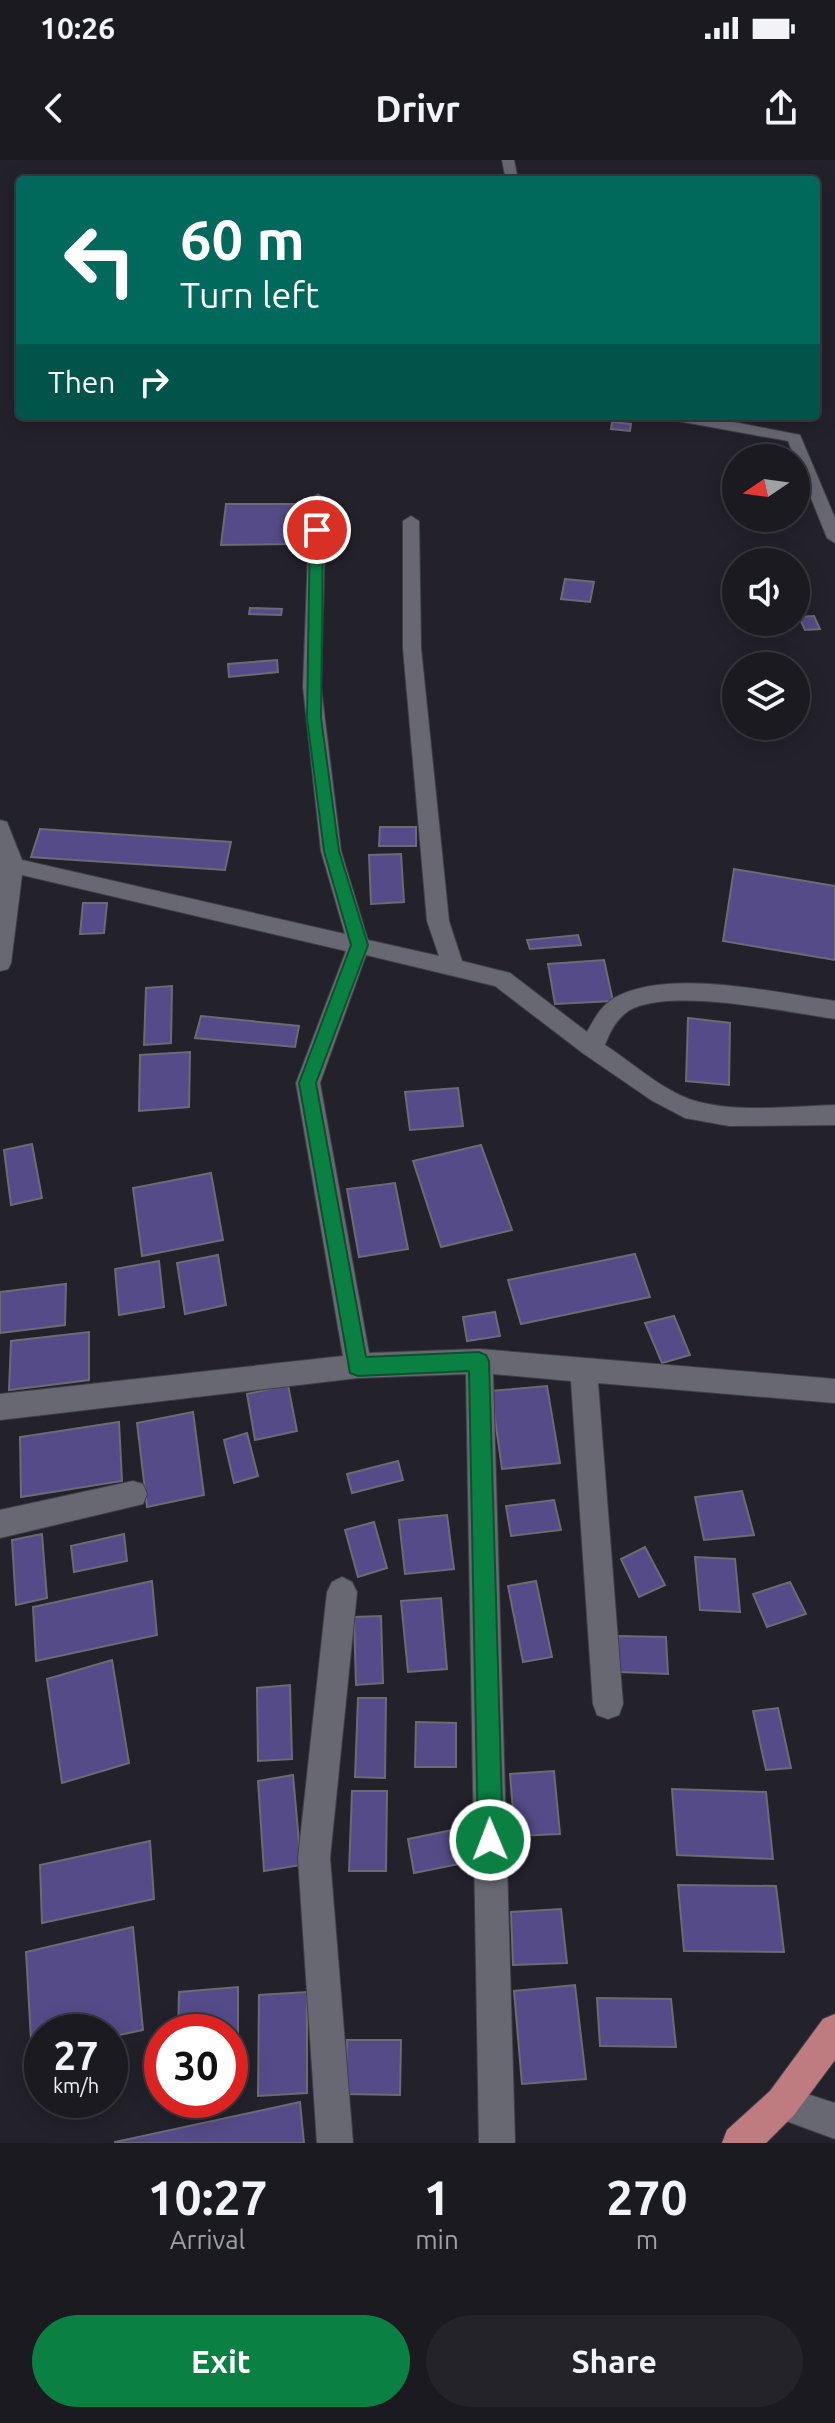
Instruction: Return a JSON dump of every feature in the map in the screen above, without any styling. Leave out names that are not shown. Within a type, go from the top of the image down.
[{"type":"main road","points":[[740,2143],[782,2103],[835,2031]]},
{"type":"street","points":[[699,420],[794,438],[835,538]]},
{"type":"street","points":[[318,499],[314,718],[331,851],[359,945],[308,1083],[358,1366]]},
{"type":"street","points":[[411,521],[415,679],[438,921],[453,967]]},
{"type":"street","points":[[0,827],[6,862],[0,963]]},
{"type":"street","points":[[6,862],[502,979],[592,1048],[659,1093],[693,1111],[729,1116],[835,1115]]},
{"type":"street","points":[[592,1048],[603,1022],[625,1002],[656,995],[688,993],[835,1010]]},
{"type":"street","points":[[479,1361],[497,2143]]},
{"type":"street","points":[[0,1407],[358,1366],[479,1361],[835,1391]]},
{"type":"street","points":[[584,1371],[608,1704]]},
{"type":"street","points":[[0,1524],[133,1494]]},
{"type":"street","points":[[335,2143],[314,1858],[342,1592]]},
{"type":"street","points":[[782,2103],[835,2121]]},
{"type":"building","points":[[612,422],[631,424],[630,431],[611,429]]},
{"type":"building","points":[[226,504],[298,504],[296,544],[221,545]]},
{"type":"building","points":[[565,579],[594,582],[590,602],[561,599]]},
{"type":"building","points":[[250,608],[282,609],[281,615],[249,614]]},
{"type":"building","points":[[810,616],[814,616],[820,629],[810,630]]},
{"type":"building","points":[[277,660],[278,672],[229,677],[228,664]]},
{"type":"building","points":[[380,827],[416,827],[416,846],[379,846]]},
{"type":"building","points":[[40,829],[231,842],[225,870],[31,857]]},
{"type":"building","points":[[401,854],[404,902],[371,904],[369,855]]},
{"type":"building","points":[[734,869],[835,886],[835,960],[723,941]]},
{"type":"building","points":[[83,903],[107,903],[104,933],[80,934]]},
{"type":"building","points":[[578,935],[581,945],[530,949],[527,940]]},
{"type":"building","points":[[604,960],[613,1001],[555,1004],[548,964]]},
{"type":"building","points":[[172,986],[171,1043],[144,1045],[146,988]]},
{"type":"building","points":[[201,1016],[299,1026],[295,1047],[195,1038]]},
{"type":"building","points":[[688,1018],[730,1023],[729,1085],[686,1081]]},
{"type":"building","points":[[190,1052],[189,1107],[139,1111],[140,1055]]},
{"type":"building","points":[[458,1088],[463,1126],[410,1130],[405,1092]]},
{"type":"building","points":[[32,1144],[42,1198],[11,1205],[4,1150]]},
{"type":"building","points":[[481,1145],[512,1230],[441,1247],[413,1161]]},
{"type":"building","points":[[211,1173],[223,1240],[142,1256],[133,1188]]},
{"type":"building","points":[[395,1183],[408,1249],[359,1257],[347,1189]]},
{"type":"building","points":[[635,1254],[650,1297],[521,1324],[508,1280]]},
{"type":"building","points":[[218,1255],[226,1305],[185,1314],[177,1263]]},
{"type":"building","points":[[159,1261],[164,1307],[119,1315],[115,1269]]},
{"type":"building","points":[[66,1284],[65,1325],[0,1333],[0,1292]]},
{"type":"building","points":[[495,1312],[500,1336],[467,1341],[463,1317]]},
{"type":"building","points":[[674,1316],[690,1355],[662,1363],[645,1323]]},
{"type":"building","points":[[89,1332],[89,1380],[9,1390],[11,1341]]},
{"type":"building","points":[[288,1385],[297,1431],[255,1440],[247,1394]]},
{"type":"building","points":[[547,1386],[560,1463],[502,1469],[491,1391]]},
{"type":"building","points":[[193,1412],[204,1495],[147,1507],[137,1423]]},
{"type":"building","points":[[119,1422],[122,1481],[21,1497],[20,1437]]},
{"type":"building","points":[[247,1433],[258,1476],[234,1483],[224,1440]]},
{"type":"building","points":[[398,1461],[403,1480],[352,1493],[347,1474]]},
{"type":"building","points":[[742,1491],[754,1535],[704,1540],[695,1497]]},
{"type":"building","points":[[554,1500],[561,1530],[511,1536],[506,1506]]},
{"type":"building","points":[[447,1515],[454,1569],[405,1574],[399,1520]]},
{"type":"building","points":[[374,1522],[387,1568],[358,1577],[345,1530]]},
{"type":"building","points":[[42,1534],[47,1598],[16,1605],[12,1540]]},
{"type":"building","points":[[124,1534],[127,1561],[74,1572],[71,1546]]},
{"type":"building","points":[[645,1547],[665,1585],[639,1597],[621,1559]]},
{"type":"building","points":[[695,1557],[735,1559],[740,1612],[700,1610]]},
{"type":"building","points":[[152,1581],[157,1635],[36,1661],[33,1607]]},
{"type":"building","points":[[536,1581],[552,1657],[523,1662],[508,1586]]},
{"type":"building","points":[[790,1582],[806,1614],[767,1627],[753,1594]]},
{"type":"building","points":[[441,1598],[447,1669],[408,1672],[401,1601]]},
{"type":"building","points":[[381,1616],[383,1683],[356,1685],[354,1617]]},
{"type":"building","points":[[617,1636],[666,1637],[668,1674],[620,1672]]},
{"type":"building","points":[[112,1660],[129,1763],[62,1783],[47,1679]]},
{"type":"building","points":[[290,1685],[292,1759],[258,1761],[257,1688]]},
{"type":"building","points":[[358,1698],[386,1698],[385,1778],[355,1777]]},
{"type":"building","points":[[778,1708],[791,1768],[766,1770],[753,1711]]},
{"type":"building","points":[[416,1722],[456,1723],[456,1767],[415,1767]]},
{"type":"building","points":[[554,1771],[560,1834],[515,1836],[510,1774]]},
{"type":"building","points":[[293,1775],[301,1865],[264,1871],[258,1781]]},
{"type":"building","points":[[672,1789],[766,1792],[773,1859],[677,1855]]},
{"type":"building","points":[[352,1791],[387,1791],[386,1871],[349,1871]]},
{"type":"building","points":[[457,1829],[464,1863],[414,1873],[408,1839]]},
{"type":"building","points":[[150,1841],[154,1899],[42,1923],[40,1865]]},
{"type":"building","points":[[678,1885],[776,1886],[784,1952],[684,1951]]},
{"type":"building","points":[[561,1909],[567,1963],[513,1965],[511,1912]]},
{"type":"building","points":[[133,1927],[143,2030],[128,2033],[128,2014],[30,2014],[26,1952]]},
{"type":"building","points":[[575,1985],[586,2079],[522,2084],[514,1991]]},
{"type":"building","points":[[238,1987],[238,2014],[178,2014],[179,1992]]},
{"type":"building","points":[[307,1992],[307,2093],[258,2096],[259,1995]]},
{"type":"building","points":[[597,1998],[671,1999],[676,2047],[600,2046]]},
{"type":"building","points":[[347,2040],[401,2040],[400,2095],[345,2094]]},
{"type":"building","points":[[300,2102],[304,2143],[115,2143],[226,2118],[248,2118],[248,2113]]},
{"type":"route","points":[[317,530],[312,687],[314,718],[331,851],[359,945],[308,1083],[358,1366],[479,1361],[490,1840]]}]
